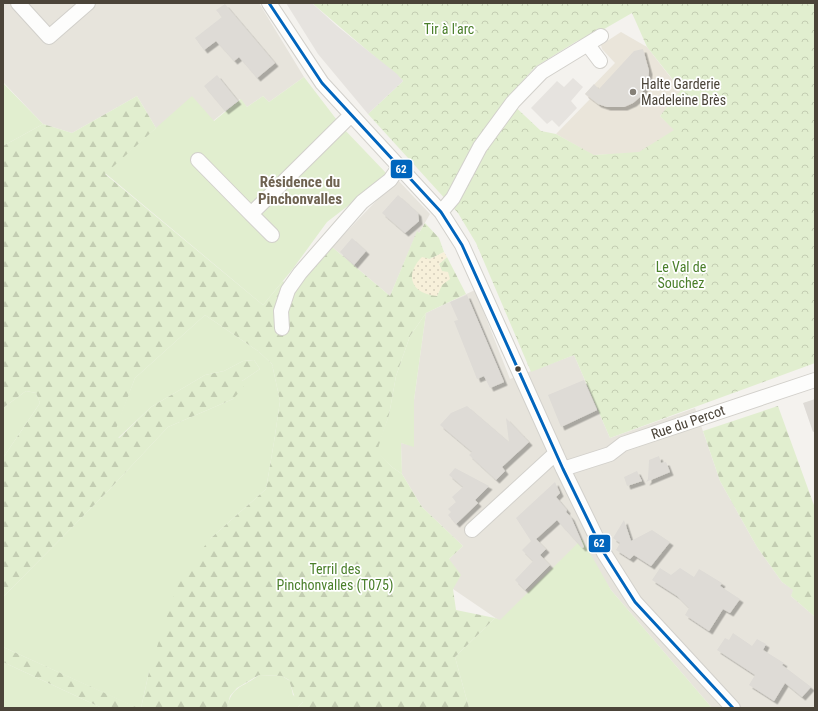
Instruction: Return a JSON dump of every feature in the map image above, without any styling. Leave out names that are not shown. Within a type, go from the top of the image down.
[{"type":"street","points":[[18,3],[49,37],[88,3]]},
{"type":"street","points":[[269,3],[322,83],[441,212],[462,245],[560,461],[604,553],[635,602],[732,708]]},
{"type":"street","points":[[441,212],[453,198],[480,147],[513,102],[542,72],[601,36]]},
{"type":"street","points":[[588,45],[600,61]]},
{"type":"street","points":[[251,214],[351,115]]},
{"type":"street","points":[[198,160],[272,235]]},
{"type":"street","points":[[282,328],[282,311],[288,290],[300,273],[362,202],[390,180],[399,167]]},
{"type":"street","name":"Rue du Percot","points":[[560,461],[610,454],[623,444],[815,380]]},
{"type":"street","points":[[472,530],[560,461]]},
{"type":"shaded area","points":[[3,3],[259,3],[304,77],[269,102],[263,96],[247,107],[240,99],[213,121],[156,128],[137,96],[72,133],[43,124],[3,82]]},
{"type":"shaded area","points":[[286,3],[312,3],[337,26],[397,74],[403,81],[368,114],[318,54]]},
{"type":"shaded area","name":"Halte Garderie Madeleine Brès","points":[[621,32],[647,47],[681,91],[660,116],[675,130],[639,153],[593,155],[556,134],[590,99],[585,94],[615,63],[602,49],[601,45]]},
{"type":"shaded area","points":[[573,78],[583,87],[571,101],[577,108],[559,127],[552,120],[547,124],[531,108],[557,81],[564,87]]},
{"type":"shaded area","points":[[397,179],[430,214],[419,233],[417,232],[390,296],[332,247]]},
{"type":"shaded area","points":[[475,290],[510,379],[574,355],[610,438],[695,408],[720,481],[757,547],[782,582],[794,590],[791,596],[815,617],[815,708],[712,708],[611,590],[598,570],[500,621],[453,589],[449,559],[463,546],[422,507],[402,474],[401,443],[414,446],[414,400],[426,313]]},
{"type":"green space","name":"Le Val de Souchez","points":[[312,3],[815,3],[815,363],[610,438],[574,355],[531,372],[476,243],[458,213],[368,114],[403,81]],"holes":[[[632,13],[647,47],[681,90],[660,116],[674,130],[639,152],[594,155],[556,134],[541,131],[507,99],[535,67],[577,41],[599,32]]]},
{"type":"green space","points":[[304,77],[343,128],[386,173],[384,178],[327,222],[292,270],[263,305],[105,173],[192,96],[214,121],[241,99],[247,107],[263,96],[269,102]]},
{"type":"green space","points":[[3,83],[43,124],[3,146]]},
{"type":"green space","name":"Terril des Pinchonvalles (T075)","points":[[137,96],[156,128],[105,174],[263,305],[283,281],[292,290],[332,247],[390,296],[417,231],[419,233],[425,223],[439,238],[444,252],[430,259],[437,296],[442,280],[442,273],[439,264],[447,257],[466,294],[426,313],[410,336],[396,376],[389,415],[377,451],[392,467],[402,474],[422,507],[463,546],[449,559],[461,575],[453,589],[456,610],[495,618],[455,657],[469,708],[297,708],[303,702],[296,701],[289,680],[282,676],[259,675],[237,688],[230,696],[227,708],[141,708],[149,672],[179,578],[211,538],[266,489],[274,442],[280,401],[272,364],[258,351],[205,315],[135,378],[114,434],[119,438],[151,407],[205,375],[224,371],[243,361],[254,360],[260,369],[242,381],[244,387],[233,399],[168,427],[107,492],[3,597],[3,458],[40,403],[36,393],[26,391],[3,408],[3,146],[43,124],[72,133]]},
{"type":"green space","points":[[426,313],[414,400],[414,447],[401,443],[402,474],[392,467],[376,451],[389,415],[396,376],[410,336]]},
{"type":"green space","points":[[205,315],[258,351],[272,364],[280,401],[266,489],[211,538],[149,672],[141,708],[137,708],[3,647],[3,597],[107,492],[168,427],[233,399],[242,381],[260,369],[254,360],[243,361],[224,371],[205,375],[151,407],[118,438],[113,434],[135,378]]},
{"type":"green space","points":[[26,391],[36,393],[40,403],[3,458],[3,408]]},
{"type":"green space","points":[[778,406],[815,508],[815,617],[791,596],[793,590],[782,582],[757,547],[720,481],[703,431]]},
{"type":"green space","points":[[582,539],[611,590],[712,708],[469,708],[455,657],[495,618],[500,620]]},
{"type":"green space","points":[[3,647],[138,708],[102,708],[3,662]]},
{"type":"green space","points":[[3,662],[102,708],[3,708]]},
{"type":"green space","points":[[259,675],[282,676],[290,681],[293,695],[303,702],[297,708],[227,708],[235,691]]},
{"type":"sand","points":[[444,252],[447,257],[439,264],[442,271],[448,272],[450,279],[442,285],[437,296],[421,292],[416,288],[412,277],[416,264],[422,257],[430,259]]},
{"type":"building","points":[[225,4],[275,63],[257,78],[239,57],[234,61],[216,41],[204,50],[195,38],[222,17],[216,10]]},
{"type":"building","points":[[643,49],[649,71],[648,80],[640,97],[633,103],[624,107],[607,107],[598,104],[585,94],[594,84],[599,89],[634,51]]},
{"type":"building","points":[[217,75],[238,101],[225,111],[204,86]]},
{"type":"building","points":[[398,195],[418,213],[419,221],[405,233],[382,213]]},
{"type":"building","points":[[352,238],[366,251],[354,265],[340,252]]},
{"type":"building","points":[[467,295],[504,382],[490,388],[484,376],[477,379],[454,321],[458,320],[450,302]]},
{"type":"building","points":[[584,380],[597,410],[561,427],[548,395]]},
{"type":"building","points":[[815,399],[815,431],[813,432],[803,403]]},
{"type":"building","points":[[467,406],[509,442],[506,418],[529,442],[502,467],[505,471],[496,480],[469,455],[472,452],[440,425],[451,413]]},
{"type":"building","points":[[659,456],[661,463],[666,462],[670,472],[646,482],[648,479],[649,460]]},
{"type":"building","points":[[455,468],[489,486],[475,500],[478,503],[456,524],[448,515],[451,512],[448,509],[456,502],[452,497],[463,487],[449,475]]},
{"type":"building","points":[[637,471],[642,481],[627,486],[624,477]]},
{"type":"building","points":[[555,482],[560,493],[556,497],[571,517],[584,547],[582,548],[557,520],[536,539],[546,549],[540,555],[550,565],[525,590],[515,580],[533,561],[522,550],[531,541],[516,518]]},
{"type":"building","points":[[624,520],[631,541],[652,530],[670,542],[651,566],[634,555],[630,559],[616,550],[620,543],[613,538]]},
{"type":"building","points":[[660,568],[671,575],[680,568],[694,577],[699,569],[722,583],[720,586],[740,599],[730,613],[723,609],[709,631],[685,615],[689,608],[677,596],[652,580]]},
{"type":"building","points":[[733,633],[752,646],[757,639],[766,644],[763,650],[784,663],[782,665],[811,687],[802,697],[785,683],[774,701],[749,685],[755,675],[717,650],[725,638],[729,640]]},
{"type":"transit line","name":"62","points":[[269,3],[322,83],[441,212],[462,245],[563,469],[604,553],[635,602],[733,708]]},
{"type":"place","name":"Halte Garderie Madeleine Brès","points":[[633,92]]},
{"type":"district","name":"Résidence du Pinchonvalles","points":[[300,190]]},
{"type":"park label","name":"Tir à l'arc","points":[[449,29]]}]
